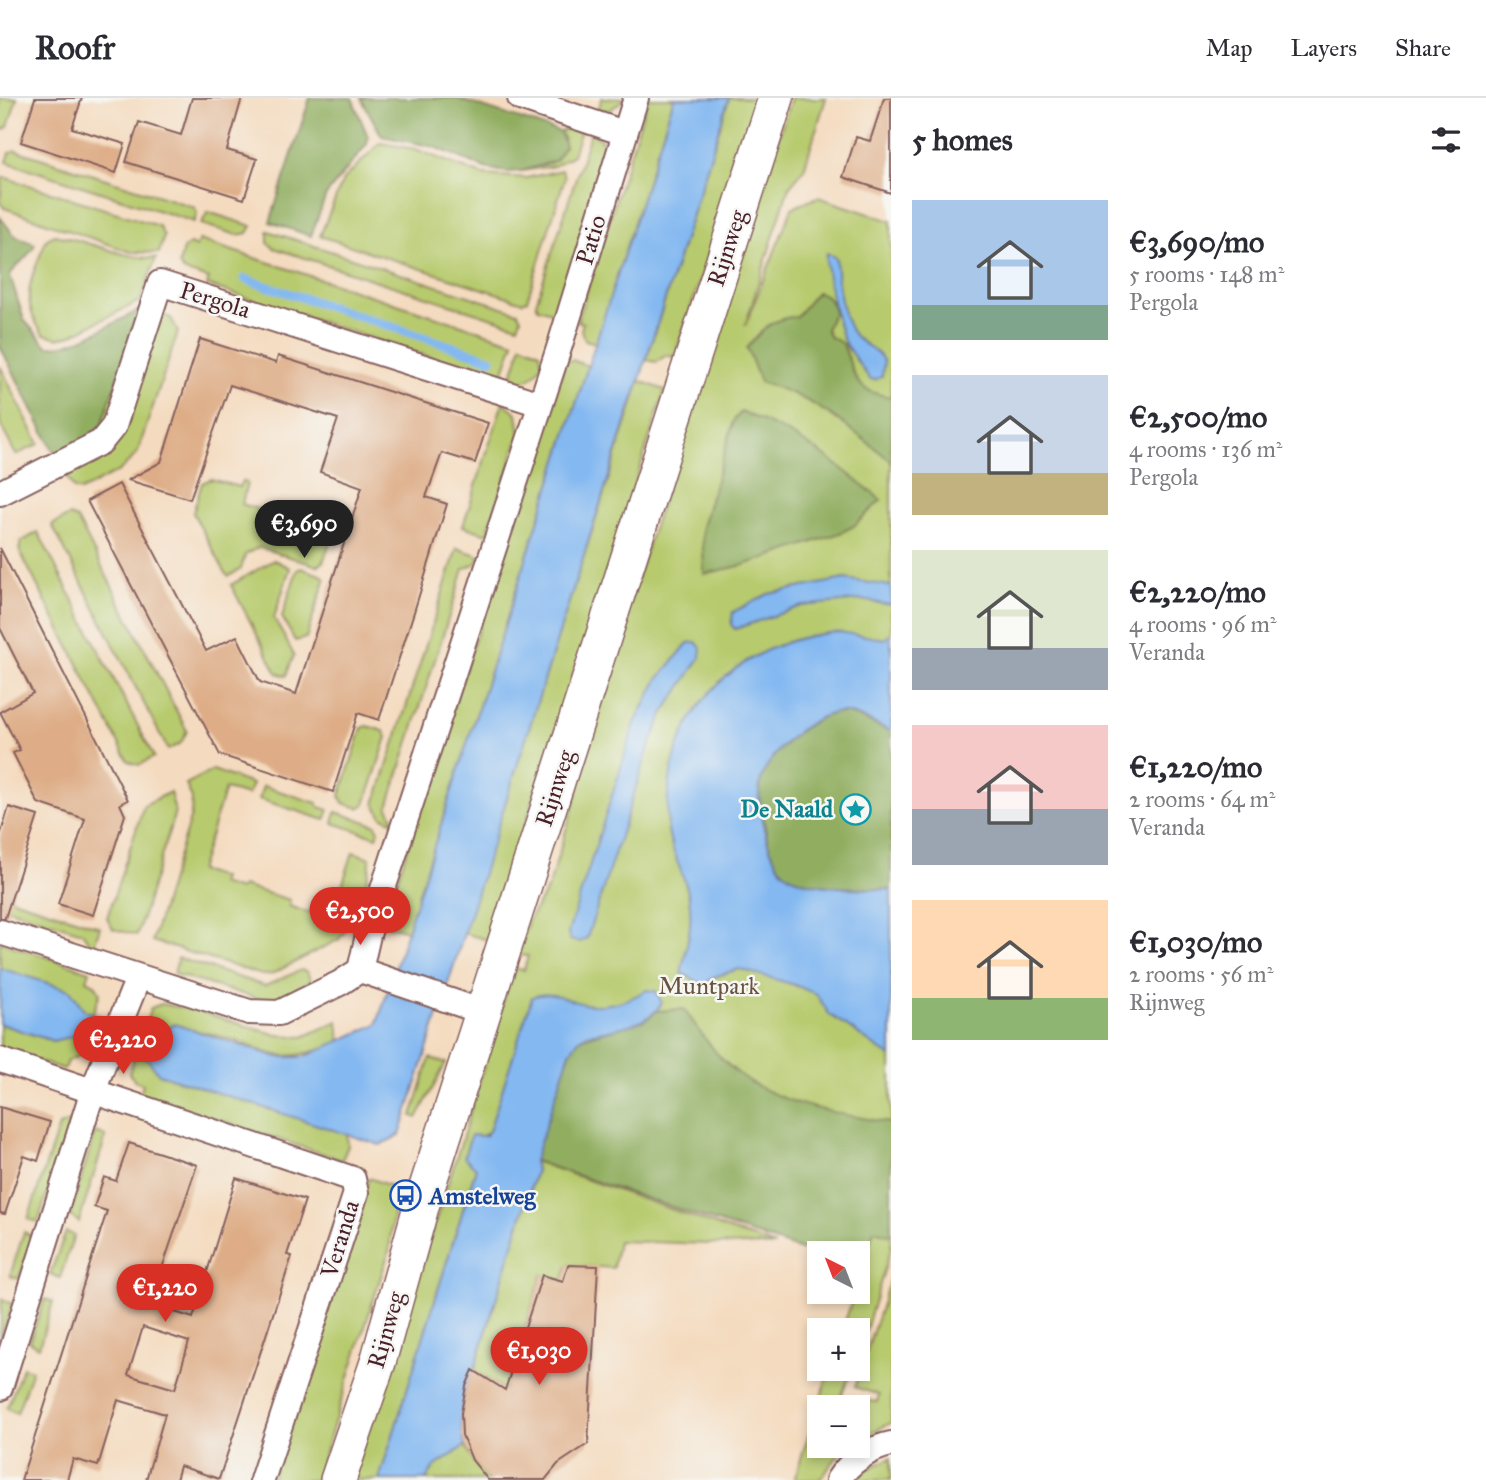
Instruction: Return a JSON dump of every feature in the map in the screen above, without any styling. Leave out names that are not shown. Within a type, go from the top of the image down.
[{"type":"street","points":[[520,98],[624,133]]},
{"type":"street","name":"Patio","points":[[540,404],[636,98]]},
{"type":"street","name":"Rijnweg","points":[[338,1480],[378,1362],[422,1203],[776,98]]},
{"type":"street","name":"Pergola","points":[[0,494],[101,442],[108,435],[114,426],[160,283],[540,404]]},
{"type":"street","points":[[360,970],[368,935],[540,404]]},
{"type":"street","points":[[0,932],[249,1012],[279,1013],[360,970],[484,1012]]},
{"type":"street","points":[[0,1388],[93,1090],[138,978]]},
{"type":"street","name":"Veranda","points":[[0,1060],[353,1179],[356,1192],[262,1480]]},
{"type":"street","points":[[838,1480],[844,1471],[863,1456],[891,1444]]},
{"type":"green space","points":[[0,98],[17,98],[8,127],[0,131]]},
{"type":"green space","points":[[310,98],[352,98],[368,137],[367,144],[326,195],[311,236],[270,222]]},
{"type":"green space","points":[[361,98],[455,98],[560,132],[565,146],[555,161],[522,171],[506,172],[485,168],[435,147],[382,136]]},
{"type":"green space","points":[[602,98],[626,98],[610,110],[598,110]]},
{"type":"green space","points":[[648,98],[674,98],[596,343],[585,340],[581,330],[583,323],[577,321]]},
{"type":"green space","points":[[729,98],[761,98],[674,358],[667,355],[656,362],[646,360]]},
{"type":"green space","name":"Muntpark","points":[[791,98],[826,98],[804,169],[789,187],[745,326],[792,208],[818,197],[891,221],[891,1248],[869,1318],[846,1318],[851,1304],[870,1304],[870,1243],[874,1230],[497,1109],[489,1131],[468,1147],[465,1157],[476,1168],[379,1480],[351,1480],[461,1143],[513,968],[524,970],[528,956],[518,955],[528,921],[549,886],[580,784],[584,745]]},
{"type":"green space","points":[[573,125],[582,127],[573,155],[554,166],[522,171],[555,161],[564,139],[560,132]]},
{"type":"green space","points":[[591,131],[604,143],[608,159],[558,314],[538,308],[536,303]]},
{"type":"green space","points":[[380,143],[415,149],[482,175],[526,178],[562,170],[565,177],[527,300],[523,302],[320,236],[343,180]]},
{"type":"green space","points":[[15,150],[194,207],[197,213],[194,222],[7,162],[10,153]]},
{"type":"green space","points":[[3,177],[159,226],[164,236],[159,253],[131,252],[4,208],[0,202]]},
{"type":"green space","points":[[208,212],[252,226],[248,233],[237,235],[201,224]]},
{"type":"green space","points":[[0,217],[14,235],[35,244],[10,275],[24,320],[47,346],[81,339],[140,310],[101,427],[86,439],[55,454],[0,346]]},
{"type":"green space","points":[[268,231],[518,312],[521,318],[518,326],[274,248],[268,243]]},
{"type":"green space","points":[[54,235],[130,256],[156,258],[140,301],[69,336],[58,338],[43,334],[31,309],[30,287],[46,240]]},
{"type":"green space","points":[[199,240],[514,342],[501,380],[207,285],[209,279],[183,271],[179,264],[183,249],[190,244],[196,247]]},
{"type":"green space","points":[[817,292],[827,296],[830,301],[834,312],[826,329],[829,336],[843,344],[857,380],[869,391],[891,397],[891,461],[813,404],[760,382],[747,348],[774,322],[796,317]]},
{"type":"green space","points":[[160,314],[171,318],[178,332],[137,454],[119,471],[81,491],[74,489],[64,472]]},
{"type":"green space","points":[[522,344],[540,352],[542,363],[537,372],[529,378],[510,382]]},
{"type":"green space","points":[[572,360],[588,366],[407,931],[383,924],[565,361]]},
{"type":"green space","points":[[0,366],[39,444],[16,455],[0,424]]},
{"type":"green space","points":[[640,381],[665,390],[488,940],[463,933]]},
{"type":"green space","points":[[503,402],[517,413],[520,434],[487,534],[463,526]]},
{"type":"green space","points":[[741,412],[781,429],[815,449],[881,500],[854,526],[840,533],[744,565],[704,574],[702,527],[734,420]]},
{"type":"green space","points":[[211,479],[239,487],[242,481],[247,483],[242,504],[333,534],[323,562],[317,566],[259,547],[245,555],[241,569],[229,576],[226,574],[193,513],[202,483]]},
{"type":"green space","points":[[69,516],[77,519],[187,731],[181,743],[168,750],[52,525]]},
{"type":"green space","points":[[38,532],[154,757],[139,765],[128,761],[19,550],[21,542]]},
{"type":"green space","points":[[457,548],[480,556],[478,562],[464,569],[388,807],[395,822],[382,817],[375,804]]},
{"type":"green space","points":[[274,560],[290,568],[274,618],[294,655],[286,676],[277,673],[231,585]]},
{"type":"green space","points":[[301,568],[323,576],[325,580],[306,638],[295,641],[282,617],[297,570]]},
{"type":"green space","points":[[834,713],[847,713],[891,731],[891,890],[808,883],[781,870],[770,850],[759,796],[764,773],[778,751],[789,740],[812,723]]},
{"type":"green space","points":[[367,726],[384,731],[387,737],[365,804],[359,808],[343,803],[340,796],[362,728]]},
{"type":"green space","points":[[213,770],[252,784],[248,795],[225,789],[199,871],[222,878],[220,884],[240,890],[242,886],[290,900],[289,906],[309,913],[312,908],[333,914],[353,852],[370,858],[360,901],[338,940],[272,974],[262,975],[152,941],[191,815],[192,799],[186,784]]},
{"type":"green space","points":[[263,786],[317,803],[319,807],[329,810],[325,820],[259,799]]},
{"type":"green space","points":[[170,792],[175,812],[137,935],[113,929],[107,918],[144,805]]},
{"type":"green space","points":[[336,812],[376,825],[379,831],[377,837],[333,823]]},
{"type":"green space","points":[[0,895],[100,927],[93,948],[82,932],[0,906]]},
{"type":"green space","points":[[0,942],[90,971],[87,980],[95,984],[100,993],[93,1013],[84,1011],[70,990],[0,968]]},
{"type":"green space","points":[[178,958],[265,986],[301,970],[307,972],[311,981],[274,1000],[266,1001],[174,974]]},
{"type":"green space","points":[[161,1004],[191,1009],[277,1035],[303,1037],[338,1021],[340,1041],[317,1051],[282,1056],[202,1032],[143,1030],[151,1008]]},
{"type":"green space","points":[[684,1009],[723,1060],[759,1087],[780,1097],[824,1110],[891,1123],[891,1235],[874,1230],[870,1243],[870,1241],[807,1241],[807,1252],[534,1161],[570,1052],[579,1039],[645,1020],[657,1011]]},
{"type":"green space","points":[[0,1024],[53,1041],[77,1033],[85,1036],[79,1056],[67,1061],[64,1069],[0,1050]]},
{"type":"green space","points":[[136,1052],[144,1055],[159,1074],[347,1134],[348,1146],[342,1160],[140,1094],[143,1084],[135,1081],[129,1073]]},
{"type":"green space","points":[[430,1058],[446,1063],[417,1118],[412,1116]]},
{"type":"green space","points":[[71,1121],[38,1222],[28,1219],[59,1126]]},
{"type":"green space","points":[[95,1132],[106,1136],[79,1222],[70,1216]]},
{"type":"green space","points":[[534,1161],[775,1246],[618,1241],[613,1268],[568,1265],[563,1281],[542,1275],[505,1390],[474,1371],[536,1170]]},
{"type":"green space","points":[[369,1178],[396,1188],[389,1251],[316,1480],[271,1480]]},
{"type":"green space","points":[[24,1232],[35,1238],[18,1279],[10,1276]]},
{"type":"green space","points":[[66,1232],[74,1235],[60,1278],[50,1274]]},
{"type":"green space","points":[[891,1276],[891,1423],[870,1433],[870,1401],[877,1402],[879,1395],[855,1387],[857,1381],[870,1381],[870,1341]]},
{"type":"green space","points":[[2,1299],[12,1304],[0,1343]]},
{"type":"green space","points":[[45,1299],[53,1302],[39,1347],[29,1342]]},
{"type":"green space","points":[[23,1367],[32,1370],[17,1413],[7,1408]]},
{"type":"green space","points":[[826,1381],[847,1381],[842,1395],[822,1395]]},
{"type":"green space","points":[[807,1440],[807,1458],[836,1458],[819,1480],[794,1480]]},
{"type":"green space","points":[[465,1446],[476,1466],[489,1480],[426,1480],[434,1467]]},
{"type":"green space","points":[[891,1458],[891,1480],[856,1480],[867,1469]]},
{"type":"water","points":[[674,98],[729,98],[400,1135],[380,1145],[159,1074],[144,1055],[82,1034],[53,1041],[0,1024],[0,968],[70,990],[85,1011],[152,1033],[175,1024],[277,1057],[304,1057],[377,1024]]},
{"type":"water","points":[[827,253],[836,258],[841,299],[851,330],[884,362],[882,376],[875,380],[870,379],[842,336],[829,282]]},
{"type":"water","points":[[844,579],[891,586],[891,605],[861,600],[802,606],[735,629],[731,625],[733,612],[768,594]]},
{"type":"water","points":[[838,632],[886,639],[891,635],[891,731],[846,713],[834,713],[807,725],[782,747],[764,771],[760,783],[760,806],[765,834],[775,860],[790,876],[825,886],[891,890],[891,1057],[829,1014],[816,994],[795,985],[739,969],[714,977],[704,985],[681,973],[690,910],[687,889],[669,837],[669,790],[676,754],[690,721],[710,693],[735,670],[765,651],[799,639]]},
{"type":"water","points":[[696,642],[701,648],[700,658],[663,714],[649,747],[587,938],[580,942],[570,940],[568,933],[635,723],[658,679],[688,643]]},
{"type":"water","points":[[646,990],[656,991],[662,1003],[656,1011],[639,1022],[586,1035],[579,1039],[570,1052],[534,1161],[536,1170],[474,1371],[463,1398],[461,1426],[465,1446],[434,1467],[426,1480],[379,1480],[476,1168],[464,1157],[471,1135],[485,1136],[489,1131],[532,997],[548,994],[584,1004],[599,1005],[620,1002]]},
{"type":"building","points":[[35,98],[82,98],[72,128],[125,144],[116,173],[21,142]]},
{"type":"building","points":[[192,98],[242,98],[227,150],[257,159],[244,199],[126,162],[139,122],[181,135]]},
{"type":"building","points":[[884,98],[891,98],[891,193],[843,177],[856,137],[870,141]]},
{"type":"building","points":[[200,339],[276,363],[278,356],[488,423],[475,463],[442,453],[426,497],[447,504],[414,612],[379,720],[358,713],[333,792],[220,755],[87,501],[119,484],[206,651],[237,636],[260,682],[296,694],[362,487],[320,472],[338,419],[230,385],[190,499],[128,480],[161,462]]},
{"type":"building","points":[[0,548],[128,800],[120,804],[125,815],[93,915],[58,904],[85,819],[38,803],[13,753],[20,750],[0,712],[33,693],[0,628]]},
{"type":"building","points":[[9,807],[38,816],[5,918],[0,918],[0,836]]},
{"type":"building","points":[[0,1107],[50,1122],[38,1161],[24,1156],[5,1214],[0,1213]]},
{"type":"building","points":[[129,1143],[197,1165],[150,1304],[193,1318],[236,1178],[305,1200],[287,1255],[292,1256],[219,1479],[180,1466],[176,1480],[146,1480],[165,1414],[118,1400],[98,1466],[73,1459],[67,1480],[21,1480],[107,1211],[94,1207],[104,1177],[116,1181]],"holes":[[[143,1327],[189,1342],[175,1389],[128,1375]]]},
{"type":"building","points":[[568,1265],[598,1266],[588,1444],[558,1464],[545,1480],[488,1480],[472,1460],[462,1435],[461,1413],[466,1386],[473,1370],[505,1390],[542,1275],[563,1281]]},
{"type":"waterway","points":[[245,279],[491,359]]},
{"type":"place","name":"De Naald","points":[[856,809]]},
{"type":"place","name":"Amstelweg","points":[[406,1196]]}]
